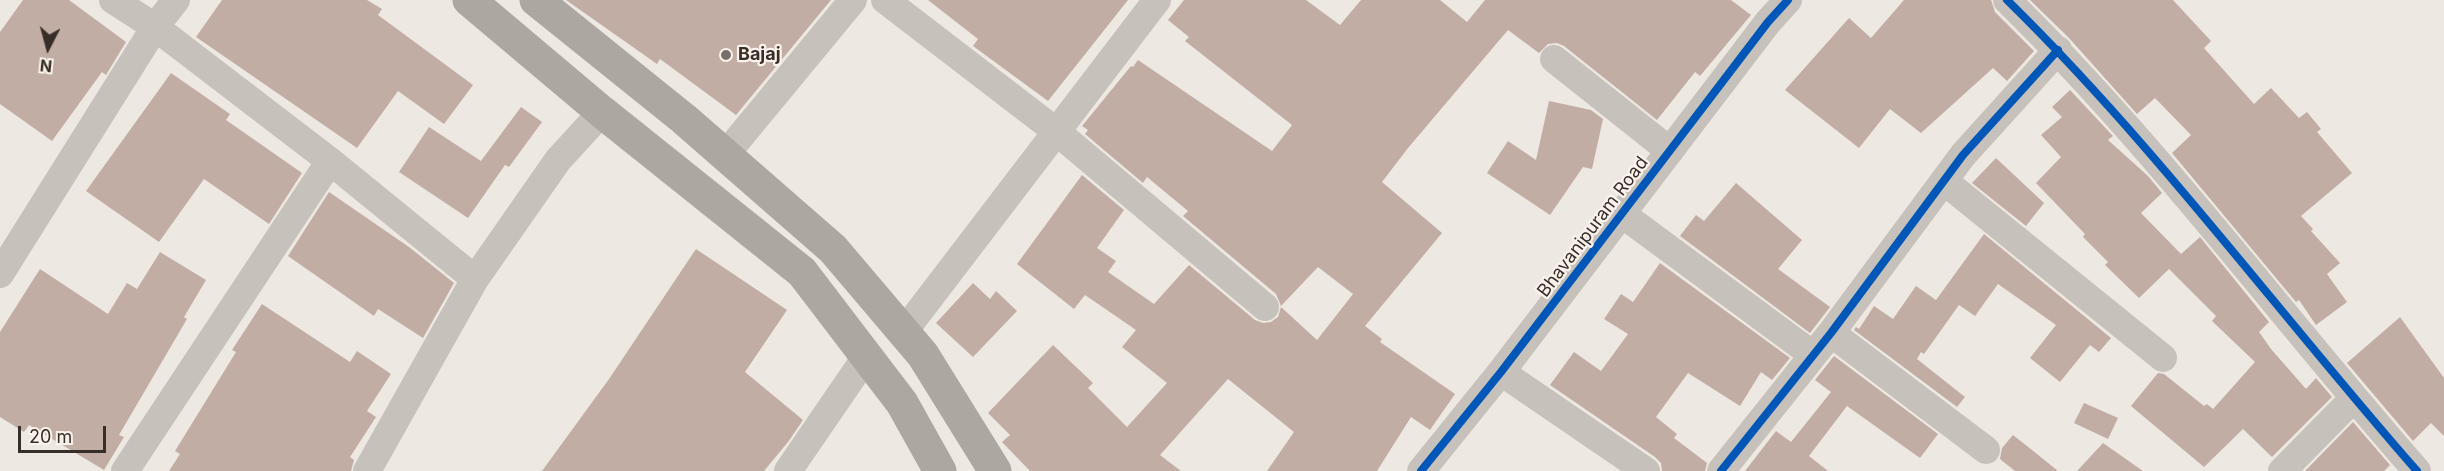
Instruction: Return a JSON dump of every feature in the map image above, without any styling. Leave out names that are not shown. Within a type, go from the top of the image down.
[{"type":"highway","points":[[469,0],[602,112],[802,272],[902,403],[940,471]]},
{"type":"highway","points":[[549,4],[833,249],[905,330],[995,471]]},
{"type":"street","points":[[113,0],[155,27],[330,161],[475,279]]},
{"type":"street","points":[[0,274],[155,27],[176,0]]},
{"type":"street","points":[[725,155],[853,0]]},
{"type":"street","points":[[885,0],[1057,132],[1265,307]]},
{"type":"street","points":[[905,330],[1157,0]]},
{"type":"street","name":"Bhavanipuram Road","points":[[1421,471],[1502,372],[1768,22],[1788,0]]},
{"type":"street","points":[[2007,0],[2058,50],[2187,197],[2417,471]]},
{"type":"street","points":[[1721,471],[1831,333],[1963,155],[2058,50]]},
{"type":"street","points":[[1554,59],[1670,151]]},
{"type":"street","points":[[367,471],[475,279],[558,160],[602,112]]},
{"type":"street","points":[[125,471],[330,161]]},
{"type":"street","points":[[1944,181],[2163,358]]},
{"type":"street","points":[[1622,214],[1813,355]]},
{"type":"street","points":[[1831,333],[1986,450]]},
{"type":"street","points":[[788,471],[866,357]]},
{"type":"street","points":[[1502,372],[1646,471]]},
{"type":"street","points":[[2282,471],[2354,398]]},
{"type":"building","points":[[23,0],[69,0],[126,42],[106,75],[102,72],[52,141],[0,104],[0,32]]},
{"type":"building","points":[[222,0],[367,0],[382,9],[378,15],[473,85],[444,124],[398,91],[357,148],[196,37]]},
{"type":"building","points":[[566,0],[831,0],[736,115],[660,59],[657,64]]},
{"type":"building","points":[[928,0],[1128,0],[1048,101],[973,46],[978,39]]},
{"type":"building","points":[[1184,0],[1306,0],[1340,25],[1361,0],[1440,0],[1467,22],[1485,0],[1731,0],[1751,15],[1700,76],[1695,72],[1657,120],[1564,46],[1557,43],[1548,44],[1539,53],[1508,30],[1408,148],[1382,182],[1442,233],[1365,326],[1382,339],[1380,342],[1455,394],[1430,430],[1411,417],[1377,471],[1267,471],[1294,432],[1228,379],[1160,455],[1181,471],[1030,471],[1002,442],[1010,435],[988,413],[1053,345],[1093,383],[1088,388],[1127,427],[1167,383],[1122,347],[1136,330],[1085,295],[1074,309],[1017,264],[1082,175],[1124,210],[1097,248],[1116,261],[1108,272],[1154,304],[1189,265],[1255,320],[1263,323],[1271,322],[1278,317],[1281,307],[1317,340],[1353,294],[1318,267],[1281,306],[1276,294],[1183,216],[1188,211],[1147,177],[1143,183],[1085,134],[1088,130],[1082,126],[1138,60],[1272,151],[1292,125],[1185,41],[1189,37],[1168,20]]},
{"type":"building","points":[[1904,0],[1991,0],[1995,12],[2034,51],[2007,81],[1993,68],[1921,133],[1890,109],[1859,148],[1785,90],[1849,18],[1871,38]]},
{"type":"building","points":[[2030,0],[2173,0],[2211,41],[2204,48],[2254,104],[2271,88],[2299,118],[2307,112],[2321,129],[2317,132],[2352,173],[2301,216],[2313,229],[2311,231],[2340,263],[2327,274],[2347,302],[2316,325],[2299,300],[2296,302],[2172,153],[2191,135],[2155,98],[2137,114],[2069,38]]},
{"type":"building","points":[[171,73],[230,114],[226,120],[302,173],[269,224],[204,179],[159,242],[86,191]]},
{"type":"building","points":[[2070,90],[2113,136],[2108,140],[2148,176],[2162,193],[2141,213],[2181,254],[2200,237],[2269,322],[2259,332],[2271,349],[2306,389],[2316,378],[2332,397],[2272,457],[2243,429],[2204,467],[2131,406],[2158,373],[2164,374],[2204,406],[2207,404],[2213,409],[2255,362],[2212,321],[2216,316],[2169,269],[2139,298],[2105,265],[2108,262],[2083,237],[2085,234],[2036,183],[2061,157],[2041,135],[2062,117],[2052,107]]},
{"type":"building","points":[[1549,101],[1591,110],[1603,119],[1592,169],[1583,167],[1550,215],[1487,173],[1508,141],[1536,160]]},
{"type":"building","points":[[521,107],[542,122],[509,167],[505,165],[468,218],[399,172],[429,127],[481,161]]},
{"type":"building","points":[[1996,158],[2044,203],[2026,226],[1972,183]]},
{"type":"building","points":[[1736,183],[1802,240],[1778,269],[1830,307],[1810,333],[1680,236],[1696,215],[1704,221]]},
{"type":"building","points":[[329,192],[409,247],[454,283],[423,338],[378,309],[374,316],[288,256]]},
{"type":"building","points":[[1984,234],[2111,338],[2099,352],[2090,345],[2060,382],[2030,358],[2056,325],[1998,284],[1975,316],[1959,305],[1924,354],[1921,352],[1917,359],[1965,397],[1957,407],[1854,330],[1856,327],[1859,329],[1874,306],[1893,319],[1916,286],[1936,300]]},
{"type":"building","points":[[696,249],[787,310],[745,372],[803,420],[788,442],[764,471],[542,471],[609,379]]},
{"type":"building","points":[[160,252],[206,280],[184,317],[187,319],[119,435],[124,437],[104,470],[29,425],[24,432],[0,417],[0,332],[40,269],[108,314],[127,283],[137,289]]},
{"type":"building","points":[[1660,263],[1790,358],[1772,380],[1761,372],[1740,406],[1688,373],[1656,417],[1677,434],[1674,438],[1707,463],[1705,471],[1662,471],[1661,463],[1655,457],[1550,385],[1574,352],[1601,371],[1628,334],[1604,319],[1621,294],[1633,302]]},
{"type":"building","points":[[973,283],[990,299],[996,291],[1017,311],[973,357],[936,323]]},
{"type":"building","points":[[262,304],[350,362],[357,351],[391,374],[367,411],[376,417],[350,457],[354,460],[351,471],[169,471],[180,454],[175,451],[236,352],[232,350]]},
{"type":"building","points":[[2400,317],[2444,378],[2444,436],[2431,423],[2413,441],[2347,363]]},
{"type":"building","points":[[1834,356],[1938,434],[1920,458],[1847,406],[1809,456],[1828,471],[1745,471],[1776,431],[1791,442],[1831,392],[1815,380]]},
{"type":"building","points":[[2084,403],[2118,418],[2108,439],[2074,423]]},
{"type":"building","points":[[2353,422],[2390,465],[2384,471],[2305,471]]},
{"type":"building","points":[[2013,435],[2058,471],[2015,471],[2000,459],[2002,448]]},
{"type":"building","points":[[2103,443],[2143,471],[2077,471]]},
{"type":"cycle path","points":[[1421,471],[1501,372],[1768,22],[1788,0]]},
{"type":"cycle path","points":[[2007,0],[2115,113],[2417,471]]},
{"type":"cycle path","points":[[1721,471],[1831,333],[1963,155],[2058,50]]},
{"type":"place","name":"Bajaj","points":[[726,55]]}]
